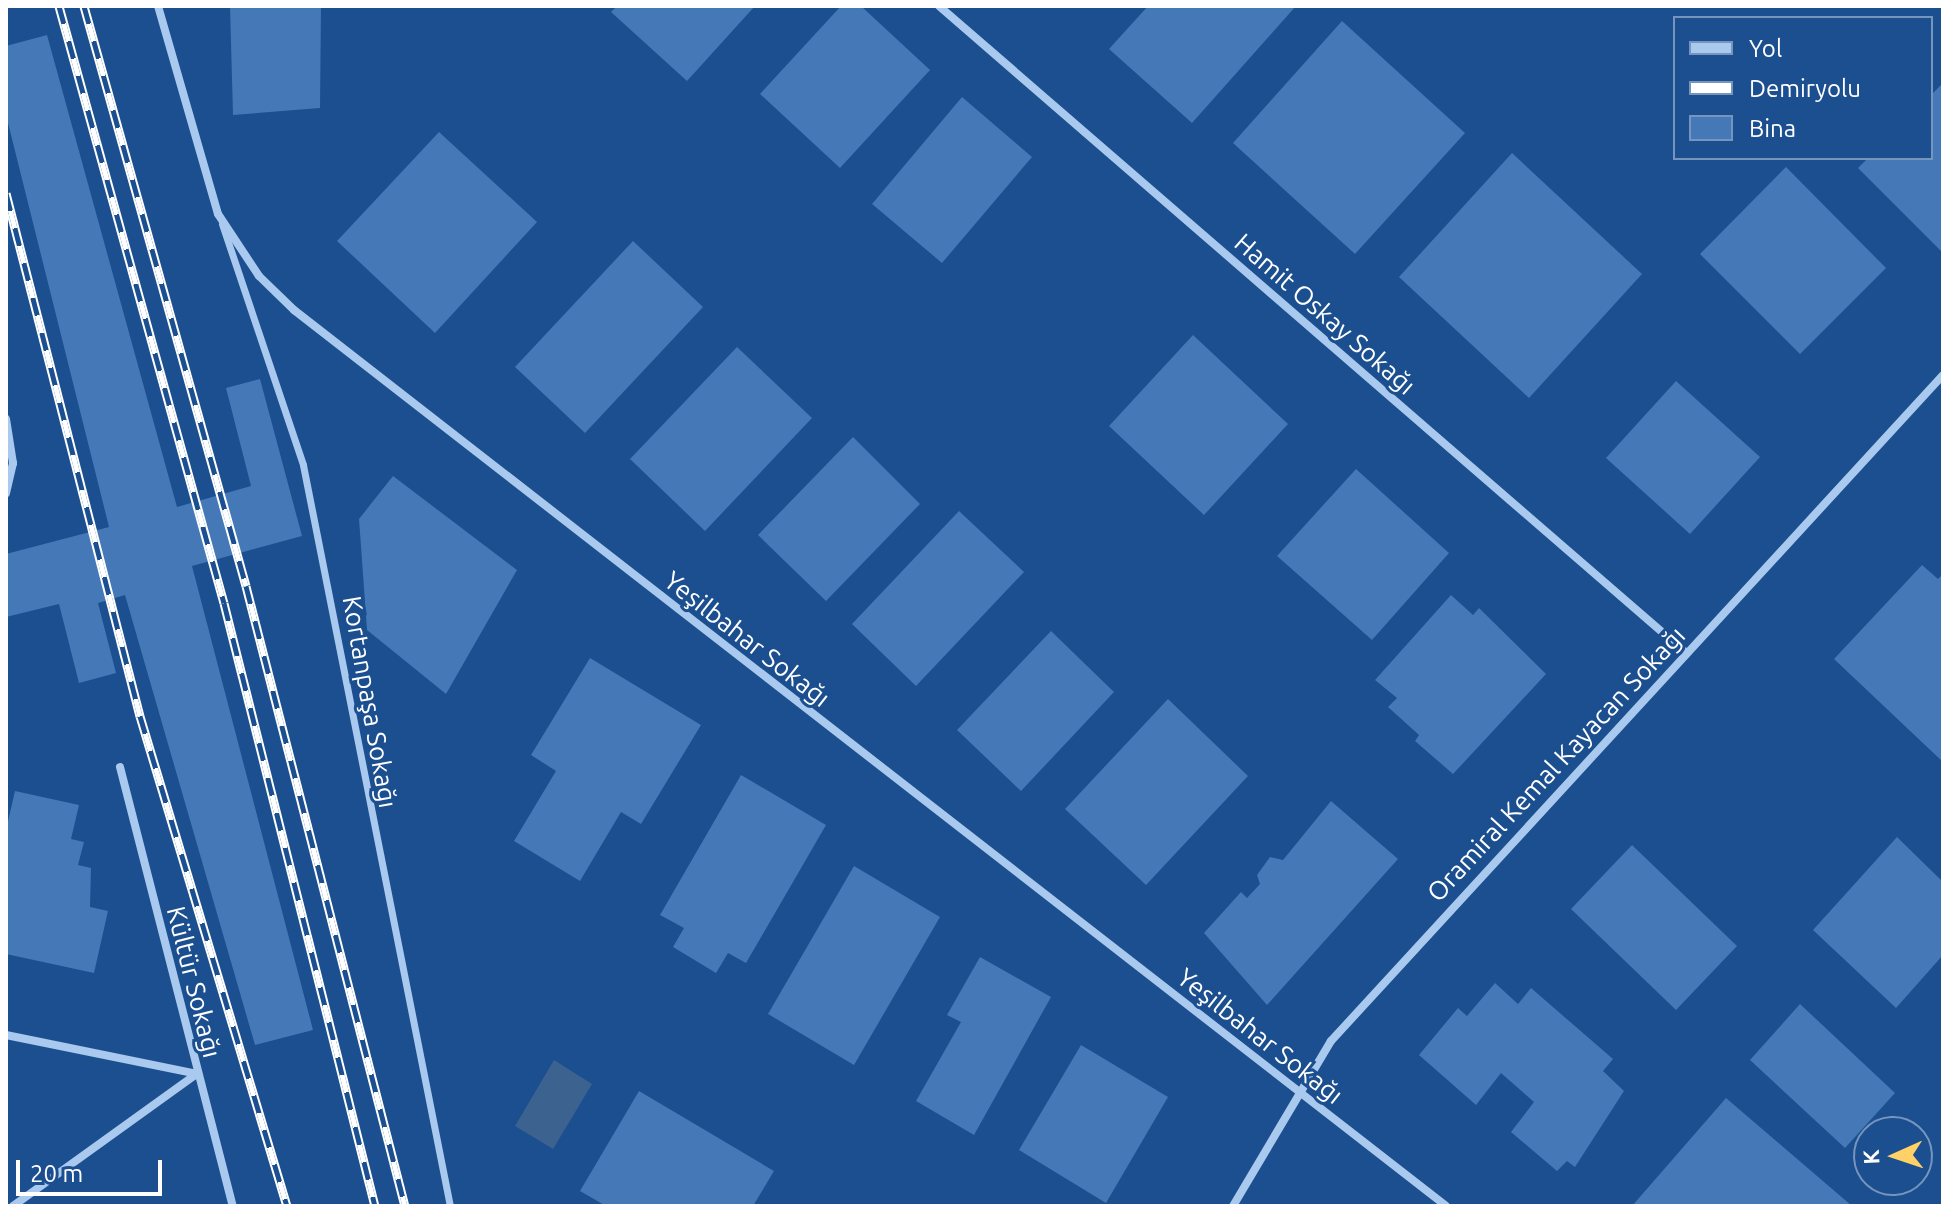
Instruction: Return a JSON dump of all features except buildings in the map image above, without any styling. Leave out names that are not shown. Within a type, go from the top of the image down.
[{"type":"street","name":"Yeşilbahar Sokağı","points":[[158,6],[218,214],[259,276],[335,346],[1446,1206]]},
{"type":"street","name":"Hamit Oskay Sokağı","points":[[939,6],[1685,652]]},
{"type":"street","name":"Kortanpaşa Sokağı","points":[[218,214],[303,465],[450,1206]]},
{"type":"street","name":"Oramiral Kemal Kayacan Sokağı","points":[[1233,1206],[1298,1091],[1362,1005],[1943,375]]},
{"type":"street","points":[[6,419],[12,473],[6,493]]},
{"type":"street","name":"Kültür Sokağı","points":[[120,767],[233,1206]]},
{"type":"street","points":[[6,1035],[197,1074]]},
{"type":"street","points":[[13,1206],[197,1074]]},
{"type":"water","points":[[554,1060],[592,1084],[553,1149],[515,1126]]},
{"type":"railway","points":[[59,6],[224,603],[375,1206]]},
{"type":"railway","points":[[84,6],[246,586],[405,1206]]},
{"type":"railway","points":[[6,193],[140,716],[287,1206]]}]
